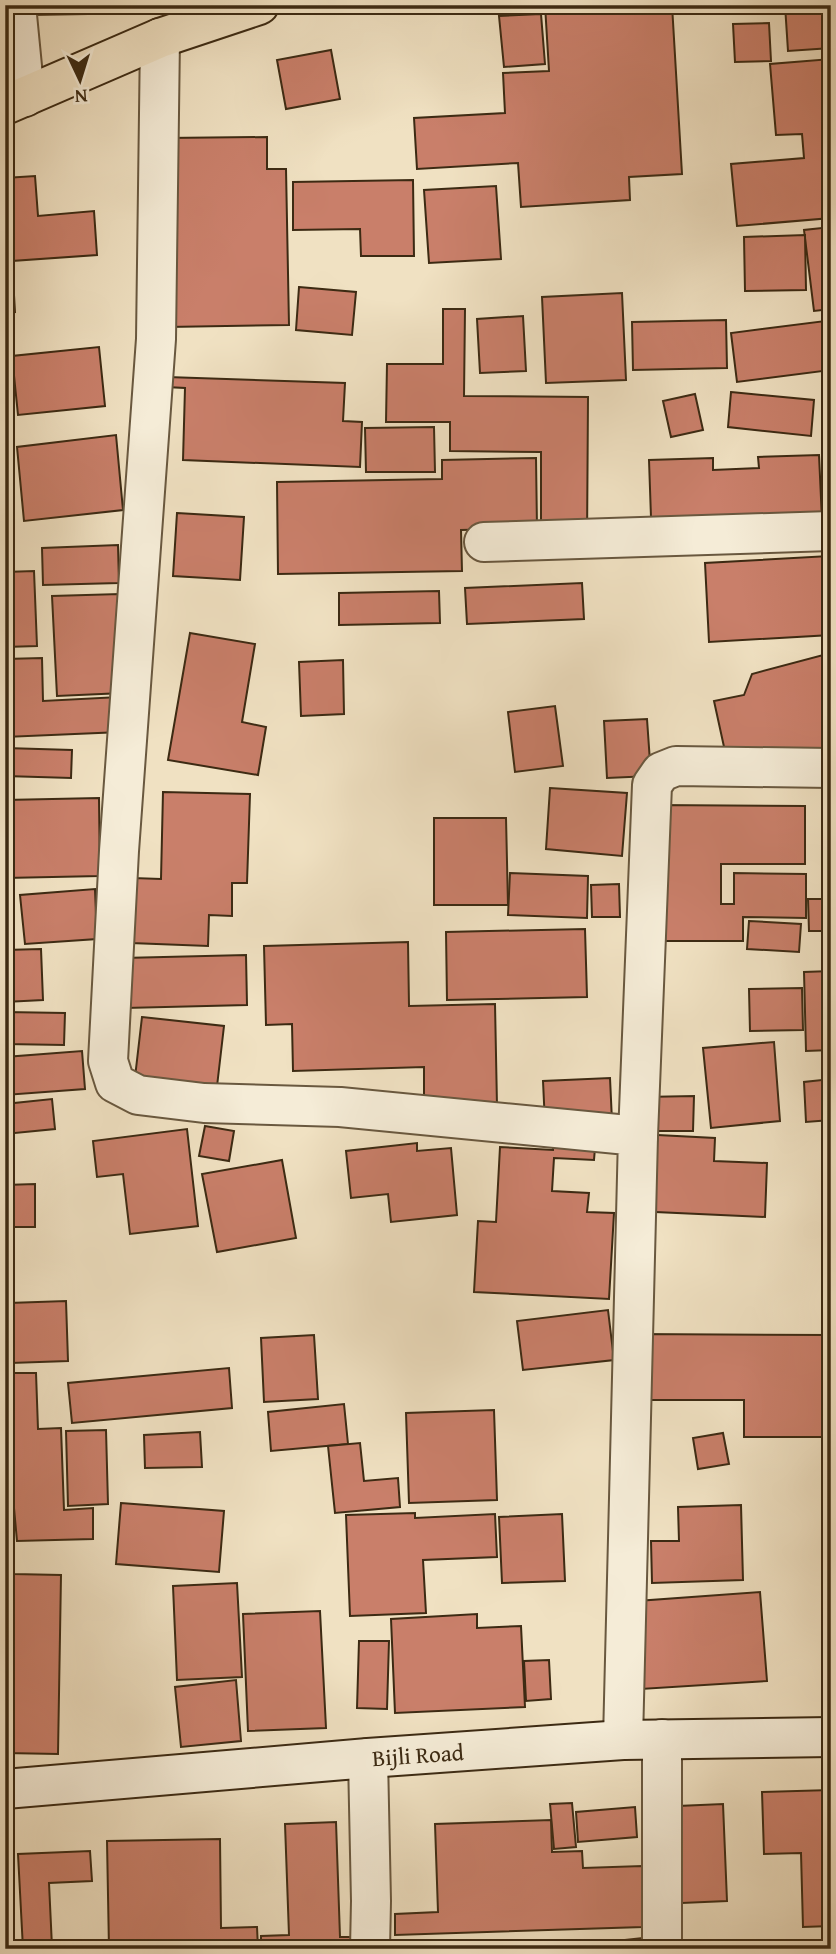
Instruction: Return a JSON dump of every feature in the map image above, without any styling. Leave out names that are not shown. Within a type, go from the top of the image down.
[{"type":"main road","points":[[15,101],[160,38],[259,5]]},
{"type":"street","points":[[15,101],[16,5]]},
{"type":"street","points":[[160,38],[156,339],[120,837],[108,1047],[108,1061],[115,1083],[138,1095],[204,1103],[340,1107],[638,1136]]},
{"type":"street","points":[[484,542],[831,531]]},
{"type":"street","points":[[623,1740],[638,1136],[652,785],[661,772],[676,766],[831,768]]},
{"type":"street","name":"Bijli Road","points":[[5,1789],[368,1758],[623,1740],[831,1737]]},
{"type":"street","points":[[662,1739],[662,1949]]},
{"type":"street","points":[[368,1758],[370,1949]]},
{"type":"building","points":[[28,5],[87,5],[87,14],[29,15]]},
{"type":"building","points":[[545,5],[672,5],[682,174],[629,177],[630,200],[521,207],[518,163],[417,169],[414,118],[505,113],[503,73],[549,71]]},
{"type":"building","points":[[785,5],[831,5],[831,48],[788,51]]},
{"type":"building","points":[[541,14],[545,64],[504,67],[499,16]]},
{"type":"building","points":[[769,23],[771,61],[735,62],[733,24]]},
{"type":"building","points":[[331,50],[340,99],[286,109],[277,60]]},
{"type":"building","points":[[831,59],[831,218],[737,226],[731,164],[804,158],[802,134],[776,135],[770,64]]},
{"type":"building","points":[[267,137],[267,169],[286,169],[289,325],[167,327],[165,138]]},
{"type":"building","points":[[35,176],[38,216],[94,211],[97,255],[12,261],[15,312],[5,313],[5,178]]},
{"type":"building","points":[[413,180],[414,256],[361,256],[360,229],[293,230],[293,182]]},
{"type":"building","points":[[496,186],[501,259],[429,263],[424,190]]},
{"type":"building","points":[[831,227],[831,309],[814,311],[804,230]]},
{"type":"building","points":[[805,235],[806,290],[745,291],[744,237]]},
{"type":"building","points":[[299,287],[356,292],[352,335],[296,330]]},
{"type":"building","points":[[622,293],[626,380],[546,383],[542,297]]},
{"type":"building","points":[[443,309],[465,309],[464,396],[588,397],[587,543],[541,543],[541,452],[450,451],[450,422],[386,422],[387,364],[443,364]]},
{"type":"building","points":[[523,316],[526,371],[480,373],[477,319]]},
{"type":"building","points":[[726,320],[727,368],[633,370],[632,322]]},
{"type":"building","points":[[825,321],[831,370],[737,382],[731,333]]},
{"type":"building","points":[[99,347],[105,406],[18,415],[12,356]]},
{"type":"building","points":[[167,377],[345,383],[343,421],[362,422],[360,467],[183,460],[185,388],[166,387]]},
{"type":"building","points":[[731,392],[814,400],[811,436],[728,427]]},
{"type":"building","points":[[695,394],[703,430],[671,437],[663,401]]},
{"type":"building","points":[[434,427],[435,472],[366,472],[365,428]]},
{"type":"building","points":[[116,435],[123,510],[24,521],[17,447]]},
{"type":"building","points":[[819,455],[823,541],[652,546],[649,460],[713,458],[713,470],[759,468],[758,457]]},
{"type":"building","points":[[536,458],[537,528],[461,530],[462,571],[278,574],[277,482],[442,479],[442,460]]},
{"type":"building","points":[[177,513],[244,517],[240,580],[173,576]]},
{"type":"building","points":[[118,545],[119,583],[43,585],[42,548]]},
{"type":"building","points":[[829,556],[831,635],[709,642],[705,563]]},
{"type":"building","points":[[34,571],[37,646],[5,647],[5,572]]},
{"type":"building","points":[[582,583],[584,619],[467,624],[465,588]]},
{"type":"building","points":[[439,591],[440,623],[339,625],[339,593]]},
{"type":"building","points":[[120,594],[123,693],[57,696],[52,596]]},
{"type":"building","points":[[190,633],[255,644],[242,722],[266,727],[258,775],[168,760]]},
{"type":"building","points":[[827,654],[831,755],[726,756],[714,701],[744,695],[752,674]]},
{"type":"building","points":[[42,658],[43,701],[119,697],[121,732],[5,737],[5,659]]},
{"type":"building","points":[[343,660],[344,714],[301,716],[299,662]]},
{"type":"building","points":[[555,706],[563,766],[515,772],[508,712]]},
{"type":"building","points":[[647,719],[651,776],[607,778],[604,721]]},
{"type":"building","points":[[5,748],[72,750],[71,778],[5,776]]},
{"type":"building","points":[[550,788],[627,793],[622,856],[546,849]]},
{"type":"building","points":[[163,792],[250,794],[247,883],[232,883],[232,916],[209,915],[208,946],[131,943],[133,878],[161,879]]},
{"type":"building","points":[[99,798],[100,876],[5,878],[5,800]]},
{"type":"building","points":[[653,805],[805,806],[805,864],[721,864],[721,904],[734,904],[734,873],[806,874],[806,918],[743,917],[743,941],[652,941]]},
{"type":"building","points":[[434,818],[506,818],[508,905],[434,905]]},
{"type":"building","points":[[510,873],[588,876],[587,918],[508,915]]},
{"type":"building","points":[[619,884],[620,917],[592,917],[591,885]]},
{"type":"building","points":[[95,889],[97,939],[25,944],[20,895]]},
{"type":"building","points":[[808,899],[831,899],[831,931],[809,931]]},
{"type":"building","points":[[749,921],[801,924],[799,952],[747,949]]},
{"type":"building","points":[[585,929],[587,997],[447,1000],[446,932]]},
{"type":"building","points":[[408,942],[409,1006],[495,1004],[497,1106],[424,1108],[424,1067],[293,1071],[292,1024],[266,1025],[264,946]]},
{"type":"building","points":[[41,949],[43,1000],[5,1002],[5,950]]},
{"type":"building","points":[[246,955],[247,1005],[125,1008],[123,958]]},
{"type":"building","points":[[831,971],[831,1050],[806,1051],[804,972]]},
{"type":"building","points":[[802,988],[803,1030],[750,1031],[749,989]]},
{"type":"building","points":[[5,1012],[65,1013],[64,1045],[5,1044]]},
{"type":"building","points":[[142,1017],[224,1026],[216,1095],[134,1086]]},
{"type":"building","points":[[774,1042],[780,1121],[711,1128],[703,1048]]},
{"type":"building","points":[[82,1051],[85,1089],[5,1095],[5,1057]]},
{"type":"building","points":[[610,1078],[612,1121],[545,1124],[543,1081]]},
{"type":"building","points":[[831,1079],[831,1120],[806,1122],[804,1082]]},
{"type":"building","points":[[694,1096],[693,1131],[642,1131],[643,1097]]},
{"type":"building","points":[[52,1099],[55,1129],[5,1134],[5,1104]]},
{"type":"building","points":[[205,1126],[234,1131],[229,1161],[199,1156]]},
{"type":"building","points":[[187,1129],[198,1226],[130,1234],[123,1174],[97,1177],[93,1141]]},
{"type":"building","points":[[554,1133],[596,1136],[594,1160],[554,1158],[552,1191],[589,1193],[587,1212],[614,1213],[609,1299],[474,1292],[478,1221],[496,1222],[500,1147],[553,1150]]},
{"type":"building","points":[[638,1134],[715,1138],[714,1161],[767,1163],[765,1217],[634,1211]]},
{"type":"building","points":[[417,1143],[417,1151],[451,1148],[457,1215],[391,1222],[388,1194],[351,1198],[346,1151]]},
{"type":"building","points":[[282,1160],[296,1238],[217,1252],[202,1174]]},
{"type":"building","points":[[35,1184],[35,1227],[5,1227],[5,1185]]},
{"type":"building","points":[[66,1301],[68,1361],[11,1363],[9,1303]]},
{"type":"building","points":[[608,1310],[614,1360],[523,1370],[517,1321]]},
{"type":"building","points":[[634,1334],[831,1335],[831,1437],[744,1437],[744,1400],[633,1400]]},
{"type":"building","points":[[314,1335],[318,1399],[264,1402],[261,1338]]},
{"type":"building","points":[[229,1368],[232,1408],[72,1423],[68,1383]]},
{"type":"building","points":[[5,1373],[36,1373],[38,1429],[61,1428],[64,1510],[93,1508],[93,1539],[17,1541],[12,1486],[5,1486]]},
{"type":"building","points":[[344,1404],[348,1444],[271,1451],[268,1412]]},
{"type":"building","points":[[494,1410],[497,1500],[409,1503],[406,1413]]},
{"type":"building","points":[[106,1430],[108,1504],[68,1506],[66,1431]]},
{"type":"building","points":[[200,1432],[202,1467],[145,1468],[144,1435]]},
{"type":"building","points":[[723,1433],[729,1464],[698,1469],[693,1438]]},
{"type":"building","points":[[360,1443],[364,1481],[398,1478],[400,1507],[335,1513],[328,1446]]},
{"type":"building","points":[[5,1496],[9,1496],[13,1574],[61,1575],[58,1754],[5,1753]]},
{"type":"building","points":[[121,1503],[224,1511],[219,1572],[116,1564]]},
{"type":"building","points":[[741,1505],[743,1580],[652,1583],[651,1541],[679,1541],[678,1507]]},
{"type":"building","points":[[415,1513],[415,1518],[495,1514],[497,1557],[423,1560],[426,1613],[350,1616],[346,1515]]},
{"type":"building","points":[[562,1514],[565,1581],[502,1583],[499,1517]]},
{"type":"building","points":[[237,1583],[242,1677],[177,1680],[173,1586]]},
{"type":"building","points":[[760,1592],[767,1681],[641,1689],[637,1601]]},
{"type":"building","points":[[320,1611],[326,1728],[248,1731],[243,1614]]},
{"type":"building","points":[[477,1614],[477,1628],[521,1626],[525,1707],[395,1713],[391,1619]]},
{"type":"building","points":[[359,1641],[389,1641],[387,1709],[357,1708]]},
{"type":"building","points":[[549,1660],[551,1699],[526,1701],[524,1661]]},
{"type":"building","points":[[236,1680],[241,1741],[181,1747],[175,1687]]},
{"type":"building","points":[[831,1790],[831,1926],[803,1927],[801,1853],[764,1854],[762,1792]]},
{"type":"building","points":[[572,1803],[576,1847],[554,1849],[550,1804]]},
{"type":"building","points":[[723,1804],[727,1901],[682,1903],[678,1806]]},
{"type":"building","points":[[635,1807],[637,1837],[578,1842],[576,1812]]},
{"type":"building","points":[[551,1820],[552,1852],[582,1851],[583,1868],[642,1866],[643,1927],[395,1935],[395,1914],[438,1912],[435,1824]]},
{"type":"building","points":[[336,1822],[340,1937],[354,1937],[354,1949],[261,1949],[261,1936],[289,1935],[285,1824]]},
{"type":"building","points":[[220,1839],[221,1928],[257,1927],[258,1949],[109,1949],[107,1841]]},
{"type":"building","points":[[90,1851],[92,1881],[49,1883],[52,1947],[23,1949],[18,1854]]},
{"type":"building","points":[[642,1938],[642,1949],[552,1949],[552,1948]]}]
